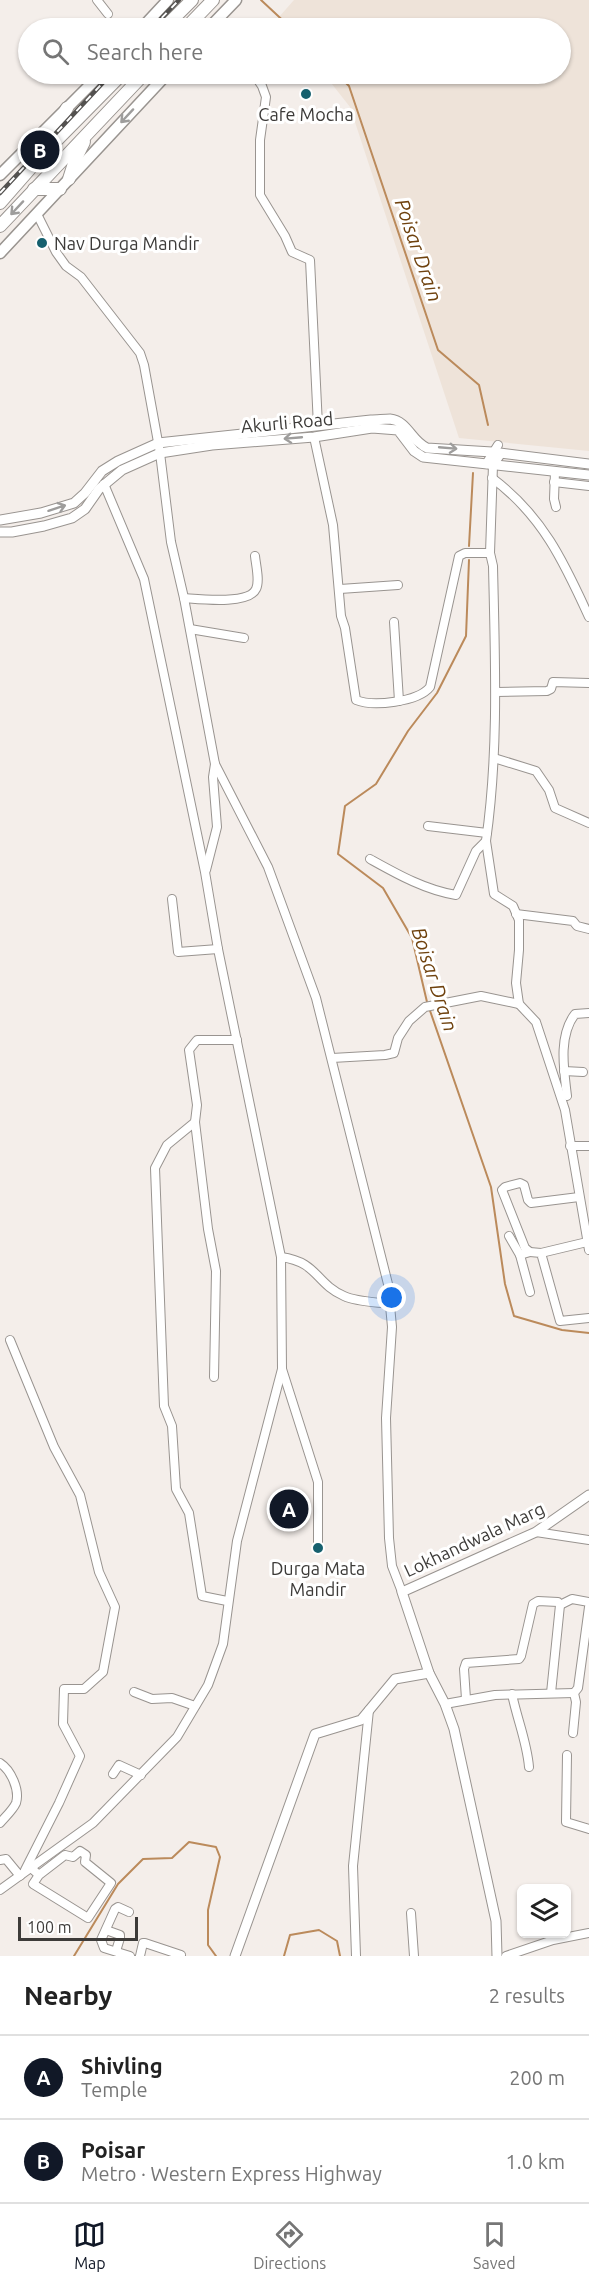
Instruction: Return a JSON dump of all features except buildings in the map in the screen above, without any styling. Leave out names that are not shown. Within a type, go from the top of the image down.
[{"type":"highway","points":[[174,18],[192,0]]},
{"type":"highway","points":[[196,18],[213,0]]},
{"type":"highway","points":[[0,203],[42,155],[112,84]]},
{"type":"highway","points":[[0,226],[134,84]]},
{"type":"highway","points":[[42,155],[49,138],[67,108]]},
{"type":"highway","points":[[69,179],[75,160],[92,128]]},
{"type":"highway","points":[[34,189],[60,189]]},
{"type":"main road","points":[[151,18],[168,0]]},
{"type":"main road","points":[[219,18],[236,0]]},
{"type":"main road","points":[[0,175],[90,84]]},
{"type":"main road","points":[[0,253],[158,84]]},
{"type":"street","points":[[97,0],[108,14]]},
{"type":"street","points":[[261,84],[266,98],[260,140],[260,195],[292,252],[310,260],[318,426]]},
{"type":"street","points":[[37,214],[56,252],[66,266],[81,277],[140,353],[147,378],[171,542],[184,598],[214,764],[217,827],[205,872]]},
{"type":"street","name":"Akurli Road","points":[[0,520],[41,513],[74,503],[102,471],[118,461],[159,448],[318,426],[391,419],[406,426],[419,444],[427,448],[497,450],[589,464]]},
{"type":"street","name":"Akurli Road","points":[[0,532],[44,526],[72,518],[85,509],[104,484],[122,470],[159,448],[314,437],[392,428],[401,432],[414,451],[423,457],[552,475],[589,475]]},
{"type":"street","points":[[314,437],[333,525],[341,616],[345,628],[356,700],[365,704],[399,701],[424,694],[430,687],[459,556],[465,553],[490,553]]},
{"type":"street","points":[[497,450],[489,465],[492,478],[490,553],[493,566],[496,692],[494,758],[487,837],[494,894],[513,906],[519,920],[516,983],[519,1004]]},
{"type":"street","points":[[550,459],[556,507]]},
{"type":"street","points":[[552,475],[589,486]]},
{"type":"street","points":[[492,478],[531,513],[560,555],[589,617]]},
{"type":"street","points":[[0,1890],[93,1823],[177,1737],[208,1685],[223,1644],[227,1601],[237,1541],[282,1369],[281,1257],[218,949],[205,872],[144,579],[104,484]]},
{"type":"street","points":[[184,598],[219,600],[248,596],[255,592],[257,586],[255,556]]},
{"type":"street","points":[[340,589],[398,585]]},
{"type":"street","points":[[394,622],[399,701]]},
{"type":"street","points":[[190,629],[244,638]]},
{"type":"street","points":[[496,692],[547,691],[551,689],[553,682],[589,683]]},
{"type":"street","points":[[494,758],[536,771],[549,790],[555,808],[589,823]]},
{"type":"street","points":[[214,764],[268,867],[316,998],[388,1284],[392,1327],[386,1418],[387,1498],[392,1566],[429,1673],[445,1704],[454,1729],[496,1921],[497,1956]]},
{"type":"street","points":[[428,826],[487,837]]},
{"type":"street","points":[[370,859],[440,892],[456,895],[477,851],[487,837]]},
{"type":"street","points":[[172,899],[178,952],[218,949]]},
{"type":"street","points":[[516,914],[573,921],[578,927],[589,929]]},
{"type":"street","points":[[332,1058],[394,1053],[398,1038],[409,1021],[429,1006],[481,996],[519,1004],[536,1022],[565,1110],[588,1246],[520,1255]]},
{"type":"street","points":[[567,1096],[564,1071],[568,1023],[575,1014],[589,1013]]},
{"type":"street","points":[[214,1377],[216,1271],[208,1229],[195,1122],[197,1106],[189,1050],[197,1040],[237,1040]]},
{"type":"street","points":[[564,1071],[583,1072]]},
{"type":"street","points":[[195,1122],[167,1145],[155,1168],[164,1406],[172,1426],[176,1489],[189,1513],[202,1596],[227,1601]]},
{"type":"street","points":[[570,1146],[589,1146]]},
{"type":"street","points":[[530,1252],[525,1248],[502,1190],[520,1183],[524,1185],[531,1203],[579,1197]]},
{"type":"street","points":[[508,1236],[520,1255],[530,1292]]},
{"type":"street","points":[[541,1253],[560,1321],[589,1318]]},
{"type":"street","points":[[281,1257],[297,1259],[309,1266],[323,1282],[345,1296],[391,1304]]},
{"type":"street","points":[[10,1340],[54,1447],[80,1495],[99,1572],[115,1607],[104,1672],[84,1689],[64,1689],[63,1724],[80,1756],[59,1803],[21,1875]]},
{"type":"street","points":[[282,1369],[318,1482],[318,1542]]},
{"type":"street","name":"Lokhandwala Marg","points":[[402,1592],[536,1532],[589,1495]]},
{"type":"street","points":[[536,1532],[589,1540]]},
{"type":"street","points":[[560,1605],[572,1599],[589,1605],[585,1665],[578,1688],[574,1693]]},
{"type":"street","points":[[466,1699],[464,1669],[466,1663],[519,1659],[533,1604],[538,1601],[558,1602],[560,1605]]},
{"type":"street","points":[[551,1693],[560,1605]]},
{"type":"street","points":[[235,1956],[315,1734],[361,1720],[395,1679],[429,1673]]},
{"type":"street","points":[[134,1692],[152,1699],[172,1698],[195,1706]]},
{"type":"street","points":[[445,1704],[466,1699],[512,1694],[574,1693]]},
{"type":"street","points":[[573,1733],[576,1702],[574,1693]]},
{"type":"street","points":[[512,1694],[516,1716],[527,1745],[529,1767]]},
{"type":"street","points":[[356,1956],[353,1866],[369,1710]]},
{"type":"street","points":[[567,1755],[566,1822],[589,1829]]},
{"type":"street","points":[[0,1763],[6,1767],[13,1779],[17,1799],[15,1805],[0,1823]]},
{"type":"street","points":[[113,1774],[119,1765],[141,1775]]},
{"type":"street","points":[[80,1851],[86,1856],[85,1862],[111,1883],[88,1918],[33,1884],[39,1875],[67,1854],[73,1857],[80,1851]]},
{"type":"street","points":[[52,1852],[59,1859]]},
{"type":"street","points":[[0,1860],[6,1859],[21,1875]]},
{"type":"street","points":[[31,1868],[39,1875]]},
{"type":"street","points":[[129,1912],[118,1907],[115,1909],[101,1940],[102,1946],[130,1956]]},
{"type":"street","points":[[411,1912],[414,1956]]},
{"type":"street","points":[[106,1930],[120,1935],[116,1952]]},
{"type":"street","points":[[506,1956],[554,1940],[589,1933]]},
{"type":"street","points":[[140,1956],[145,1943],[181,1955]]},
{"type":"shaded area","points":[[294,0],[589,0],[589,451],[459,438],[350,107],[332,84],[571,84],[571,18],[279,17]]},
{"type":"waterway","name":"Poisar Drain","points":[[261,0],[280,18]]},
{"type":"waterway","name":"Poisar Drain","points":[[347,84],[438,350],[479,385],[488,425]]},
{"type":"waterway","name":"Boisar Drain","points":[[469,546],[473,473]]},
{"type":"waterway","name":"Boisar Drain","points":[[469,560],[466,636],[437,693],[408,731],[376,784],[345,806],[338,854],[383,888],[412,938],[427,1002],[491,1187],[505,1284],[514,1316],[562,1330],[589,1333]]},
{"type":"waterway","points":[[74,1956],[118,1884],[143,1859],[172,1858],[189,1842],[216,1847],[220,1857],[208,1910],[208,1945],[216,1956]]},
{"type":"waterway","points":[[284,1956],[290,1935],[319,1930],[337,1941],[340,1956]]},
{"type":"railway","points":[[162,18],[179,0]]},
{"type":"railway","points":[[0,193],[102,84]]},
{"type":"place","name":"Cafe Mocha","points":[[306,94]]},
{"type":"place","name":"Poisar","points":[[40,150]]},
{"type":"place","name":"Nav Durga Mandir","points":[[42,243]]},
{"type":"place","name":"Shivling","points":[[289,1509]]},
{"type":"place","name":"Durga Mata Mandir","points":[[318,1548]]}]
